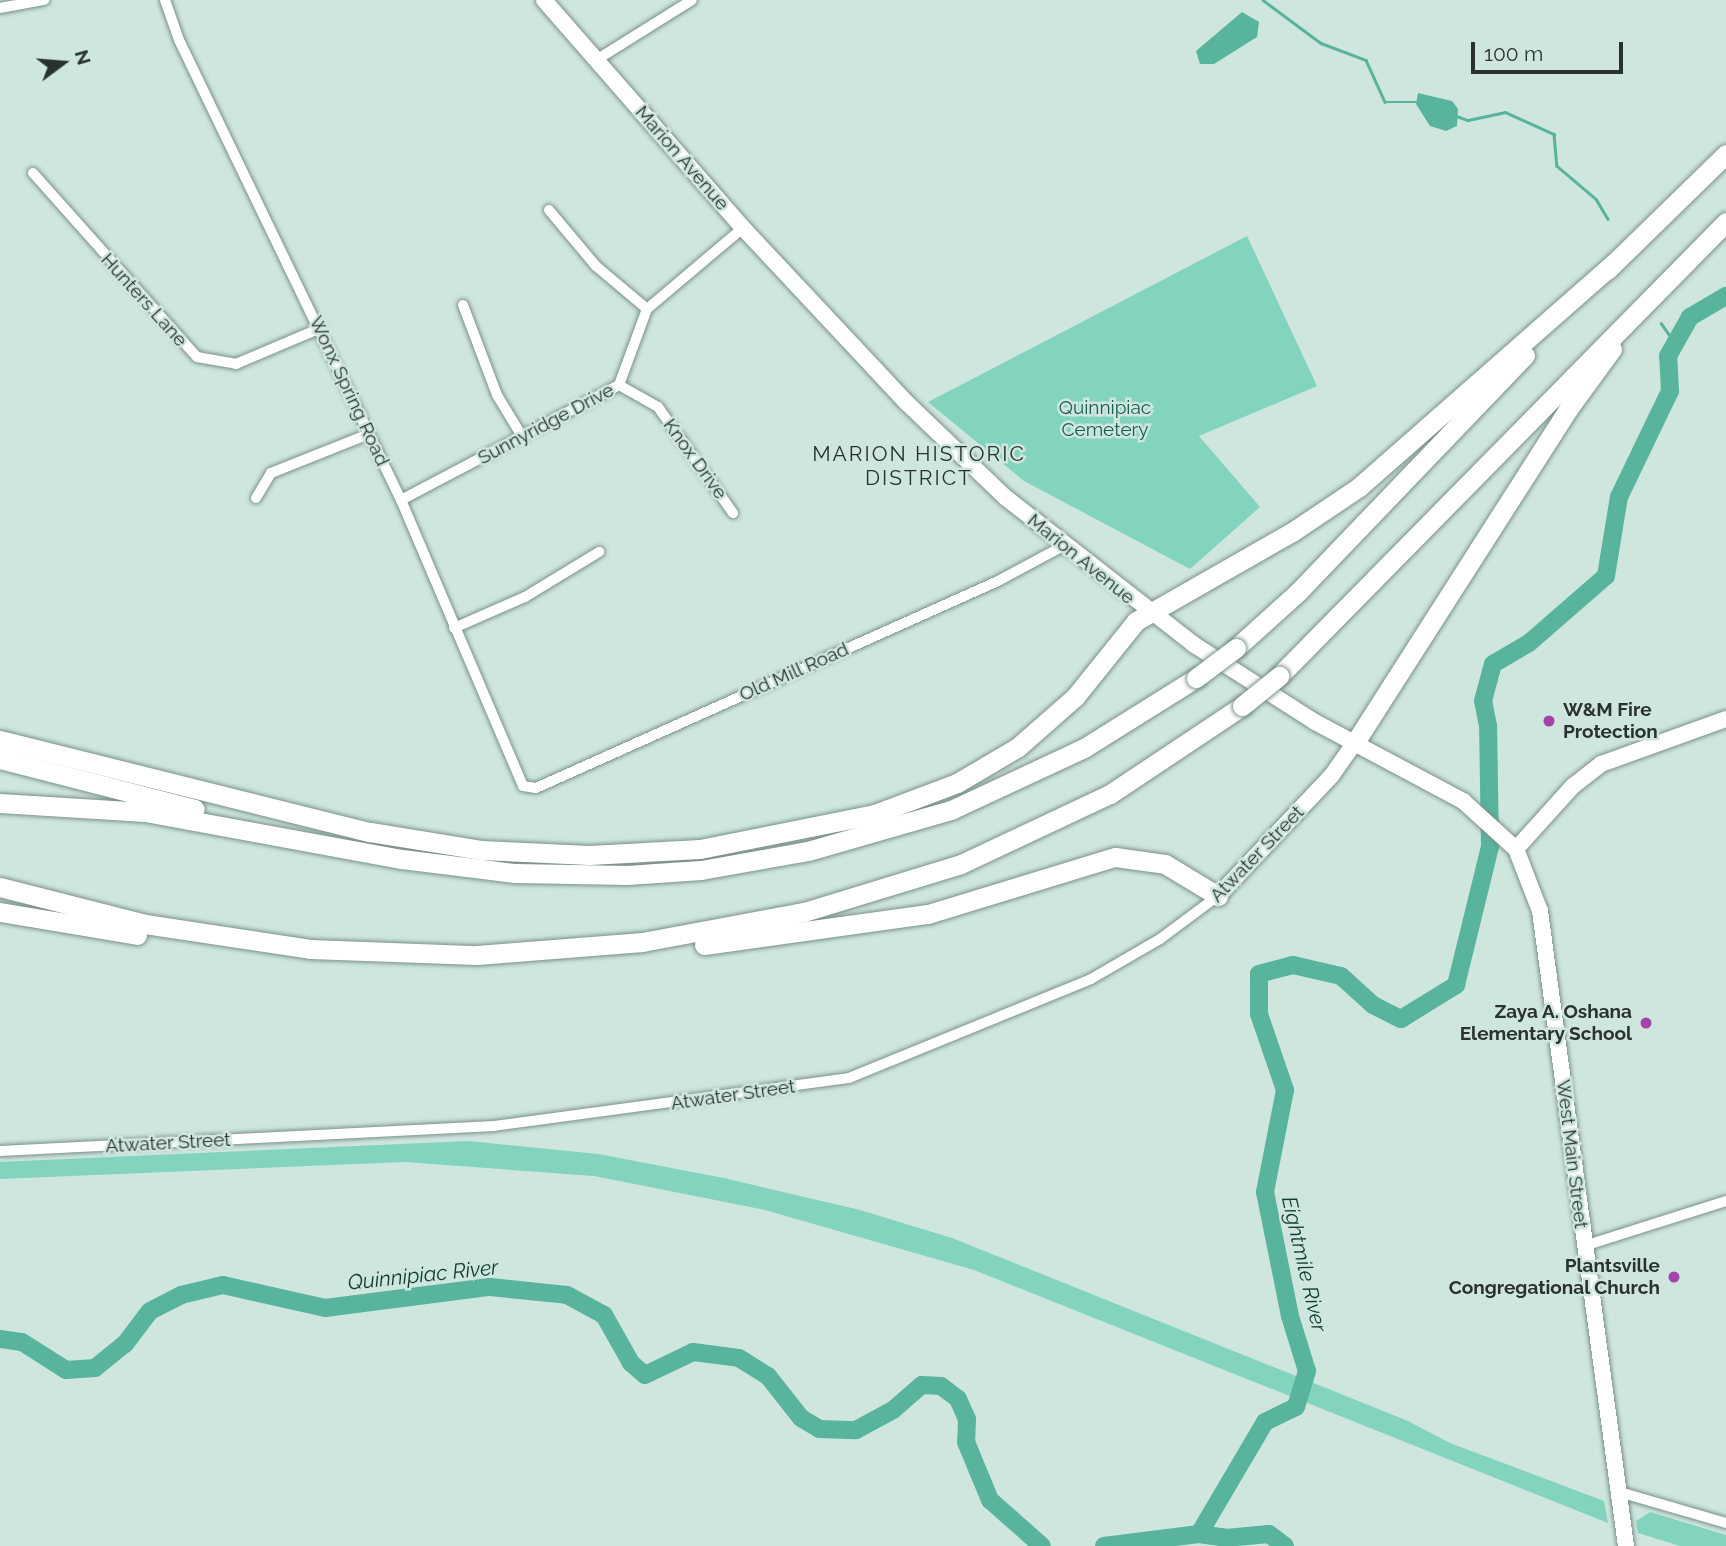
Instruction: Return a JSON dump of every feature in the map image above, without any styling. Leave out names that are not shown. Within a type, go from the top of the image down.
[{"type":"highway","points":[[0,803],[145,812],[441,865],[552,875],[664,873],[773,859],[881,833],[986,796],[1084,748],[1196,678],[1236,648],[1298,592],[1615,262],[1726,154]]},
{"type":"highway","points":[[532,953],[696,934],[804,912],[910,881],[1004,846],[1076,812],[1242,706],[1279,676],[1686,258],[1726,222]]},
{"type":"highway","points":[[1354,744],[1575,400],[1686,258]]},
{"type":"highway","points":[[0,740],[370,832],[444,845],[554,855],[700,849],[770,839],[875,814],[937,793],[979,772],[1057,715],[1093,678],[1130,628],[1148,612],[1292,533],[1359,487],[1615,262]]},
{"type":"highway","points":[[0,760],[366,852]]},
{"type":"highway","points":[[0,912],[206,946],[310,948],[420,955],[644,953],[916,916],[1115,857],[1166,864],[1218,896]]},
{"type":"highway","points":[[0,887],[145,924],[310,948]]},
{"type":"main road","name":"Marion Avenue","points":[[544,0],[743,228],[954,450],[1063,546],[1148,612],[1278,700],[1484,816],[1516,849]]},
{"type":"main road","points":[[1516,849],[1573,786],[1601,764],[1726,719]]},
{"type":"main road","name":"Atwater Street","points":[[1218,896],[1313,796],[1354,744]]},
{"type":"main road","name":"West Main Street","points":[[1516,849],[1540,911],[1616,1490],[1626,1546]]},
{"type":"street","points":[[0,8],[44,0]]},
{"type":"street","name":"Wonx Spring Road","points":[[165,0],[179,40],[401,500],[523,786]]},
{"type":"street","points":[[596,60],[692,0]]},
{"type":"street","name":"Hunters Lane","points":[[33,173],[197,357],[236,364],[320,328]]},
{"type":"street","points":[[549,210],[596,265],[648,309]]},
{"type":"street","name":"Sunnyridge Drive","points":[[401,500],[620,385],[648,309],[743,228]]},
{"type":"street","points":[[463,305],[496,395],[523,438]]},
{"type":"street","name":"Knox Drive","points":[[620,385],[658,407],[733,513]]},
{"type":"street","points":[[256,498],[265,476],[369,435]]},
{"type":"street","name":"Old Mill Road","points":[[523,786],[536,788],[998,581],[1063,546]]},
{"type":"street","points":[[454,628],[525,597],[599,552]]},
{"type":"street","name":"Atwater Street","points":[[0,1151],[494,1126],[849,1078],[1091,979],[1160,939],[1218,896]]},
{"type":"street","points":[[1584,1246],[1726,1200]]},
{"type":"street","points":[[1616,1490],[1726,1523]]},
{"type":"green space","name":"Quinnipiac Cemetery","points":[[1247,236],[1317,386],[1199,436],[1260,507],[1190,569],[1024,481],[928,402]]},
{"type":"green space","points":[[468,1141],[598,1154],[724,1178],[860,1210],[952,1238],[1408,1421],[1450,1443],[1604,1501],[1608,1523],[974,1270],[765,1210],[594,1176],[405,1162],[0,1179],[0,1162]]},
{"type":"green space","points":[[1650,1512],[1726,1535],[1726,1546],[1680,1546],[1638,1533],[1636,1521]]},
{"type":"shaded area","points":[[1242,12],[1259,22],[1257,37],[1214,64],[1200,64],[1196,51]]},
{"type":"shaded area","points":[[1418,93],[1452,101],[1458,109],[1457,126],[1446,131],[1430,126],[1416,104]]},
{"type":"waterway","points":[[1263,0],[1321,43],[1366,60],[1385,102],[1419,102]]},
{"type":"waterway","points":[[1454,115],[1468,120],[1505,112],[1554,134],[1557,166],[1596,199],[1608,219]]},
{"type":"waterway","name":"Eightmile River","points":[[1199,1534],[1265,1422],[1296,1407],[1307,1371],[1290,1316],[1265,1192],[1285,1090],[1259,1014],[1259,974],[1293,965],[1341,976],[1373,1005],[1401,1019],[1456,985],[1490,847],[1488,726],[1483,701],[1493,664],[1529,643],[1606,576],[1619,497],[1670,391],[1668,356],[1690,317],[1726,296]]},
{"type":"waterway","points":[[1661,323],[1675,343]]},
{"type":"waterway","name":"Quinnipiac River","points":[[0,1339],[22,1342],[66,1370],[95,1368],[125,1344],[150,1311],[181,1295],[223,1285],[325,1308],[490,1287],[567,1295],[604,1315],[631,1363],[645,1375],[693,1352],[739,1358],[768,1376],[801,1418],[819,1429],[856,1430],[893,1410],[922,1385],[941,1386],[958,1399],[967,1419],[966,1442],[990,1500],[1042,1546]]},
{"type":"waterway","name":"Eightmile River","points":[[1104,1546],[1199,1534],[1226,1538],[1269,1534],[1285,1546]]},
{"type":"place","name":"W&M Fire Protection","points":[[1549,721]]},
{"type":"place","name":"Zaya A. Oshana Elementary School","points":[[1646,1023]]},
{"type":"place","name":"Plantsville Congregational Church","points":[[1674,1277]]},
{"type":"district","name":"MARION HISTORIC DISTRICT","points":[[919,466]]}]
